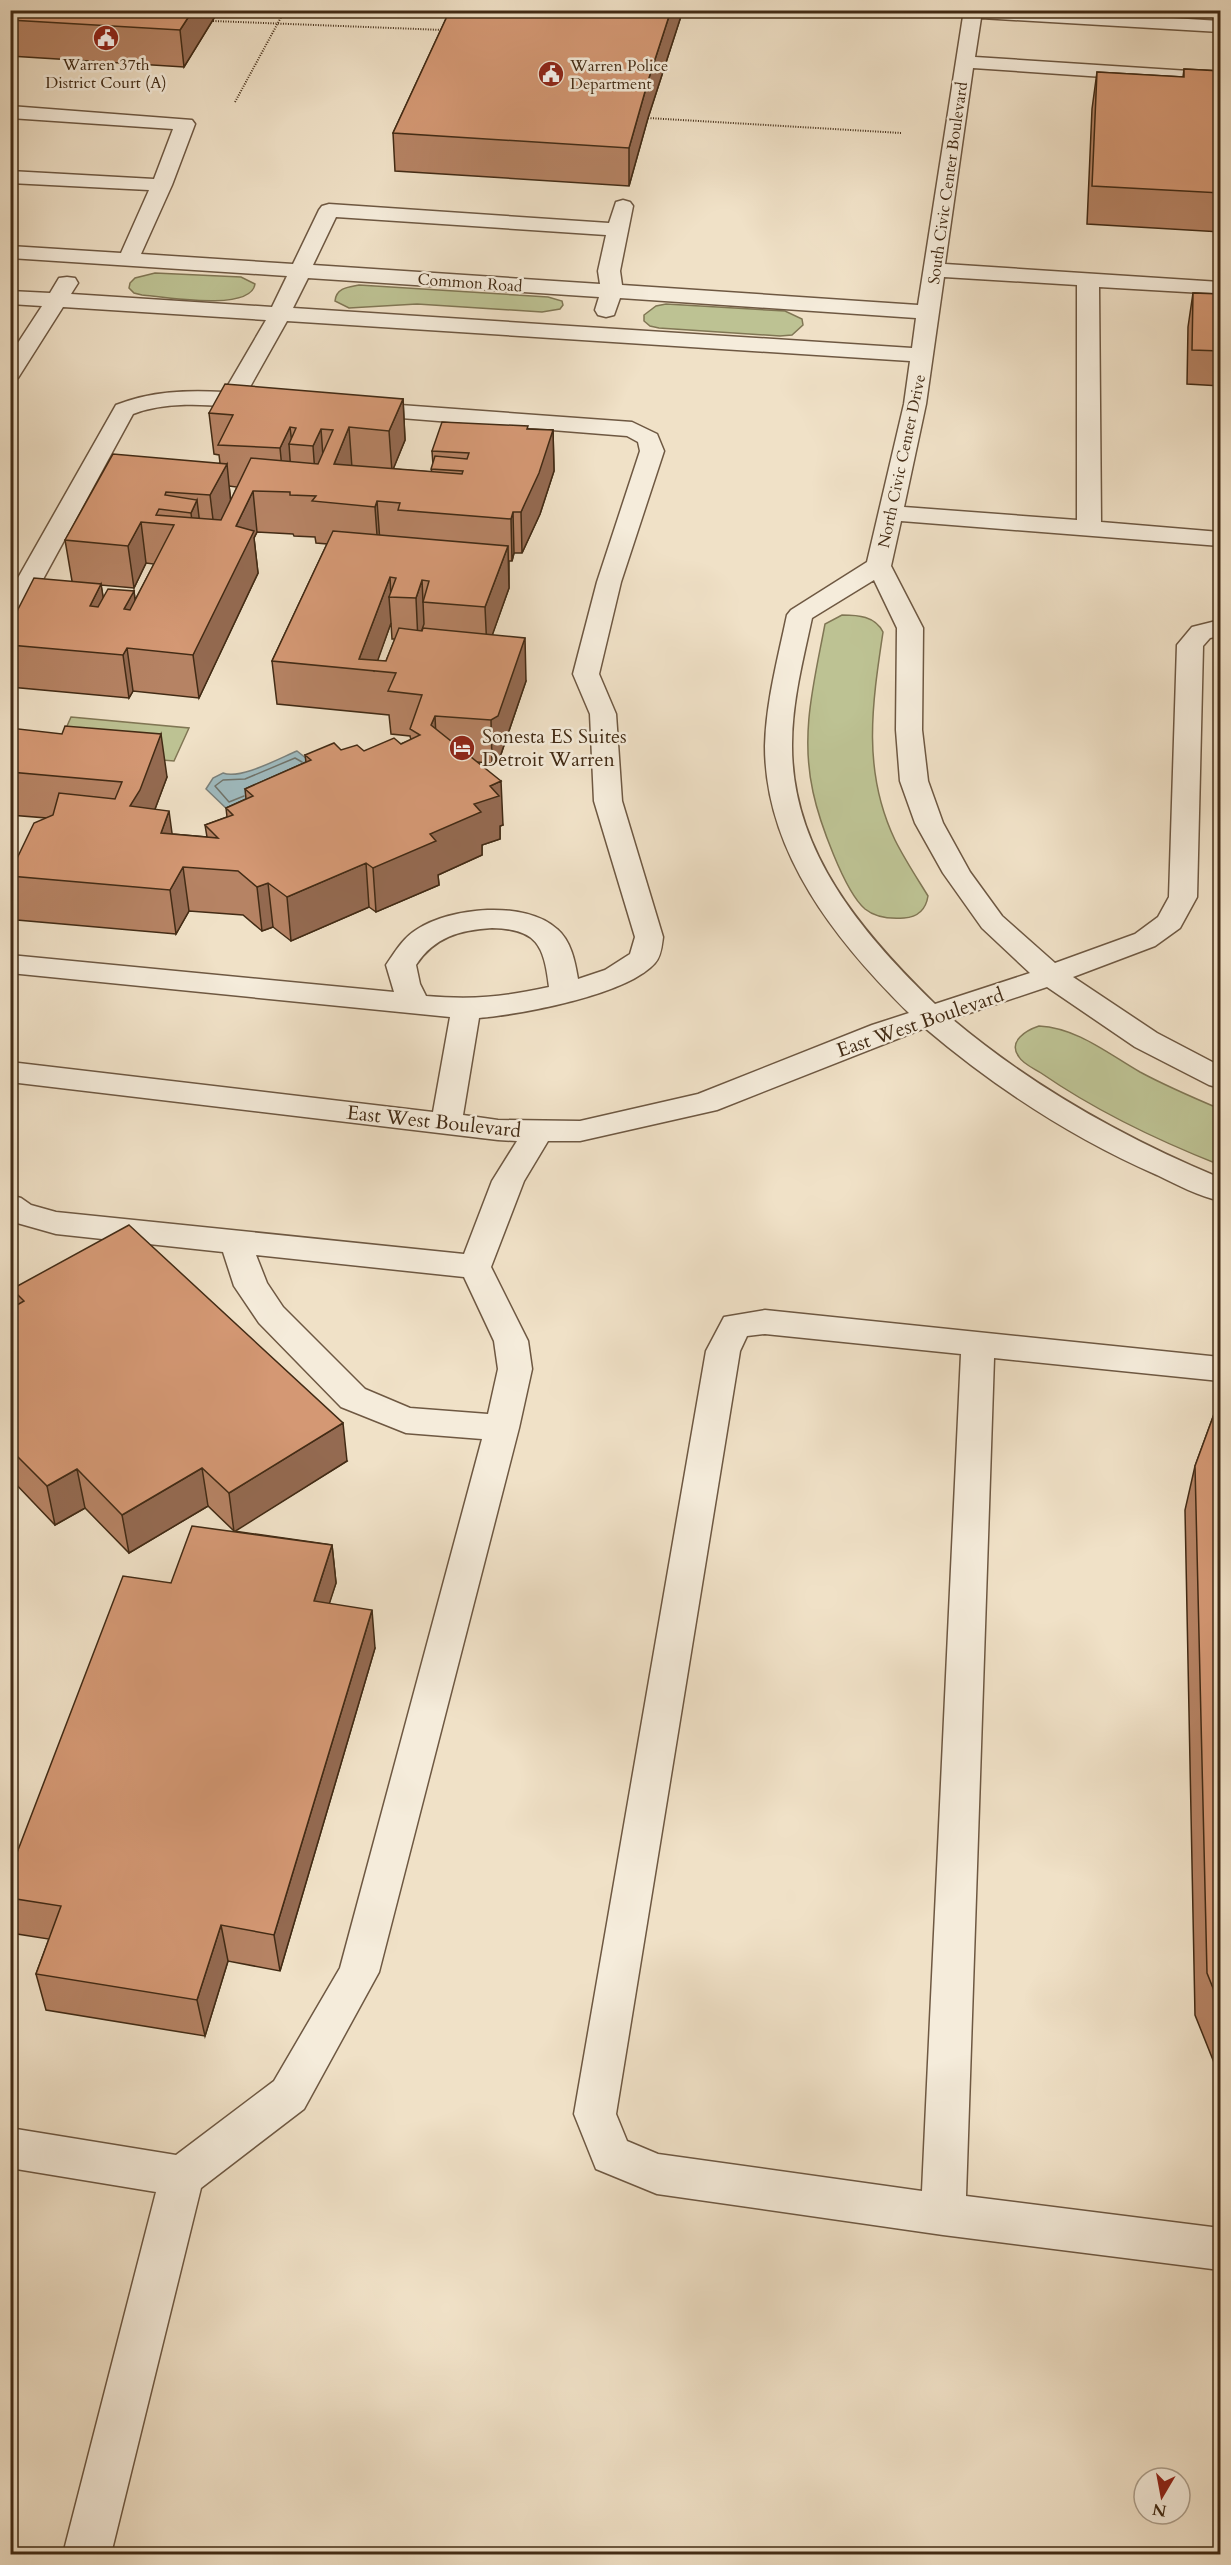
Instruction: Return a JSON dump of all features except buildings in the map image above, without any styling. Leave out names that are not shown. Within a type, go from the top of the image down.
[{"type":"street","points":[[973,11],[1221,26]]},
{"type":"street","name":"South Civic Center Boulevard","points":[[923,355],[973,11]]},
{"type":"street","points":[[964,62],[1221,79]]},
{"type":"street","points":[[10,112],[185,124],[162,185],[128,260]]},
{"type":"street","points":[[10,177],[162,185]]},
{"type":"street","points":[[598,334],[612,291],[609,271],[623,206]]},
{"type":"street","points":[[231,400],[280,314],[329,210],[618,230]]},
{"type":"street","name":"Common Road","points":[[10,252],[929,312]]},
{"type":"street","points":[[10,373],[84,257]]},
{"type":"street","points":[[936,270],[1221,288]]},
{"type":"street","points":[[1088,280],[1089,530]]},
{"type":"street","points":[[10,297],[923,355]]},
{"type":"street","name":"North Civic Center Drive","points":[[923,355],[879,566],[910,628],[909,730],[914,781],[929,823],[957,873],[992,922],[1051,976],[1146,1040],[1221,1078]]},
{"type":"street","points":[[10,616],[124,410],[139,402],[161,400],[279,403]]},
{"type":"street","points":[[10,964],[466,1009],[506,1006],[565,993],[615,977],[644,958],[649,937],[608,801],[603,714],[586,674],[609,582],[652,451],[648,439],[632,429],[338,408]]},
{"type":"street","points":[[891,513],[1221,539]]},
{"type":"street","name":"North Civic Center Drive","points":[[879,566],[800,615],[778,718],[779,765],[788,814],[807,866],[839,916],[880,967],[931,1017],[987,1065],[1069,1118],[1154,1162],[1221,1190]]},
{"type":"street","name":"East West Boulevard","points":[[10,1072],[498,1130],[580,1131],[706,1103],[883,1032],[1051,976],[1145,940],[1170,922],[1183,897],[1190,645],[1201,632],[1221,628]]},
{"type":"street","points":[[415,1004],[405,984],[401,965],[413,946],[432,933],[465,921],[497,918],[526,924],[548,936],[559,955],[565,993]]},
{"type":"street","points":[[446,1124],[466,1009]]},
{"type":"street","points":[[87,2554],[182,2176],[289,2095],[359,1972],[502,1428],[515,1369],[511,1341],[475,1267],[508,1182],[539,1130]]},
{"type":"street","points":[[10,1206],[20,1213],[56,1222],[475,1267]]},
{"type":"street","points":[[235,1241],[251,1286],[271,1315],[353,1398],[406,1420],[502,1428]]},
{"type":"street","points":[[1221,1369],[765,1322],[736,1326],[723,1351],[595,2114],[611,2155],[657,2174],[943,2214],[1221,2249]]},
{"type":"street","points":[[943,2214],[978,1344]]},
{"type":"street","points":[[10,2148],[182,2176]]},
{"type":"path","points":[[235,102],[285,10]]},
{"type":"path","points":[[213,21],[279,22],[448,31]]},
{"type":"path","points":[[648,118],[908,134]]},
{"type":"green space","points":[[155,273],[241,277],[255,284],[250,293],[239,298],[205,301],[142,295],[134,293],[129,288],[135,278]]},
{"type":"green space","points":[[359,285],[548,297],[562,301],[563,305],[560,309],[542,312],[417,304],[349,308],[335,301],[340,291]]},
{"type":"green space","points":[[666,304],[785,311],[802,319],[803,325],[792,335],[780,336],[659,328],[650,326],[644,321],[644,315],[656,306]]},
{"type":"green space","points":[[842,615],[860,616],[871,620],[883,632],[873,712],[874,763],[878,789],[895,840],[928,896],[920,912],[909,917],[879,916],[869,912],[857,900],[833,854],[813,792],[809,770],[808,728],[813,688],[825,624]]},
{"type":"green space","points":[[71,717],[189,728],[174,761],[56,751]]},
{"type":"green space","points":[[1039,1026],[1079,1036],[1140,1072],[1220,1109],[1220,1165],[1128,1124],[1026,1064],[1021,1060],[1015,1046],[1024,1033]]},
{"type":"water","points":[[297,751],[321,770],[228,810],[206,789],[213,778],[223,773],[239,774]]},
{"type":"place","name":"Warren 37th District Court (A)","points":[[106,38]]},
{"type":"place","name":"Warren Police Department","points":[[551,74]]},
{"type":"place","name":"Sonesta ES Suites Detroit Warren","points":[[462,748]]}]
